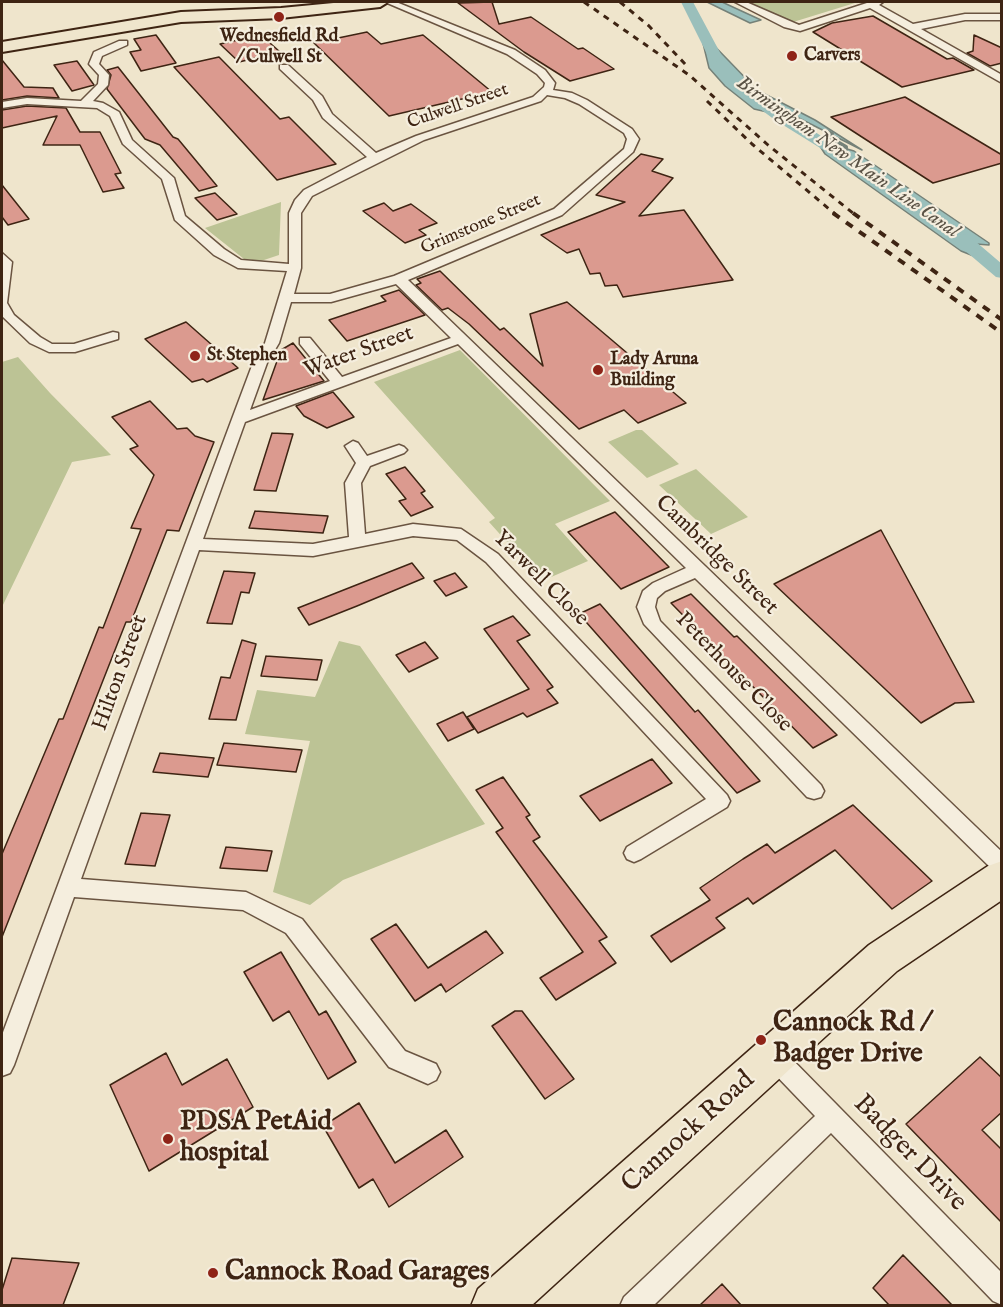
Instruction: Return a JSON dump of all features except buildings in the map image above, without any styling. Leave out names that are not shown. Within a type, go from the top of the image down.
[{"type":"highway","name":"Cannock Road","points":[[495,1305],[883,958],[1002,878]]},
{"type":"main road","points":[[2,35],[136,13],[333,2]]},
{"type":"main road","points":[[2,40],[98,25],[181,17],[281,13],[380,2]]},
{"type":"main road","points":[[2,47],[181,17]]},
{"type":"street","name":"Culwell Street","points":[[286,298],[295,268],[295,213],[299,203],[308,193],[375,158],[439,131],[529,102],[546,92],[550,83],[547,78],[511,52],[389,2]]},
{"type":"street","points":[[740,2],[787,25],[800,28],[814,21],[875,3],[1002,80]]},
{"type":"street","points":[[914,27],[965,17],[1002,17]]},
{"type":"street","points":[[85,103],[103,85],[104,75],[94,64],[98,54],[123,43]]},
{"type":"street","points":[[284,67],[318,98],[327,116],[375,158]]},
{"type":"street","name":"Grimstone Street","points":[[286,298],[332,298],[399,279],[558,212],[629,150],[633,139],[628,131],[583,102],[568,95],[546,92]]},
{"type":"street","points":[[2,105],[27,100],[85,103],[99,105],[116,114],[127,142],[168,178],[178,217],[219,252],[238,264],[295,268]]},
{"type":"street","points":[[2,256],[6,262],[3,311],[50,348],[75,348],[112,336]]},
{"type":"street","name":"Cambridge Street","points":[[399,279],[1002,866]]},
{"type":"street","name":"Hilton Street","points":[[2,1065],[239,419],[260,363],[272,343],[286,298]]},
{"type":"street","name":"Water Street","points":[[239,419],[460,339]]},
{"type":"street","points":[[305,341],[339,382]]},
{"type":"street","points":[[353,446],[364,463]]},
{"type":"street","points":[[358,543],[353,483],[364,463],[399,450]]},
{"type":"street","name":"Yarwell Close","points":[[194,544],[313,550],[358,543],[413,530],[461,535],[492,558],[720,801],[634,853]]},
{"type":"street","name":"Peterhouse Close","points":[[698,570],[659,587],[649,595],[645,607],[653,624],[814,791]]},
{"type":"street","points":[[68,887],[246,901],[294,926],[397,1059],[428,1072]]},
{"type":"street","name":"Badger Drive","points":[[774,1057],[1002,1292]]},
{"type":"street","points":[[633,1305],[831,1117]]},
{"type":"green space","points":[[747,2],[858,2],[790,23]]},
{"type":"green space","points":[[281,202],[279,255],[261,261],[244,259],[205,228]]},
{"type":"green space","points":[[460,350],[610,501],[555,524],[588,561],[542,581],[489,522],[495,518],[374,382]]},
{"type":"green space","points":[[18,357],[111,455],[72,462],[2,607],[2,362]]},
{"type":"green space","points":[[636,430],[642,430],[679,464],[647,478],[608,442]]},
{"type":"green space","points":[[696,469],[748,517],[711,534],[659,485]]},
{"type":"green space","points":[[339,641],[360,646],[485,824],[343,880],[310,905],[273,892],[310,741],[245,734],[257,690],[315,697]]},
{"type":"water","points":[[707,2],[722,2],[761,20],[750,23]]},
{"type":"water","points":[[700,31],[757,90],[815,120],[862,150],[775,106],[776,114],[754,109],[725,86],[709,68]]},
{"type":"water","points":[[816,140],[854,151],[989,243],[989,245],[976,244],[986,261],[961,251],[825,154]]},
{"type":"waterway","name":"Birmingham New Main Line Canal","points":[[687,2],[716,58]]},
{"type":"waterway","name":"Birmingham New Main Line Canal","points":[[749,94],[780,117],[843,156]]},
{"type":"waterway","points":[[826,131],[832,134],[827,136],[846,147],[845,157]]},
{"type":"waterway","name":"Birmingham New Main Line Canal","points":[[962,239],[1002,273]]},
{"type":"railway","points":[[584,2],[689,75],[768,145],[854,214]]},
{"type":"railway","points":[[620,2],[649,26],[687,66]]},
{"type":"railway","points":[[707,101],[752,144],[835,214]]},
{"type":"railway","points":[[833,213],[1002,333]]},
{"type":"railway","points":[[853,213],[1002,320]]},
{"type":"place","name":"Wednesfield Rd / Culwell St","points":[[279,17]]},
{"type":"place","name":"Carvers","points":[[792,56]]},
{"type":"place","name":"St Stephen","points":[[195,356]]},
{"type":"place","name":"Lady Aruna Building","points":[[598,370]]},
{"type":"place","name":"Cannock Rd / Badger Drive","points":[[761,1040]]},
{"type":"place","name":"PDSA PetAid hospital","points":[[168,1139]]},
{"type":"place","name":"Cannock Road Garages","points":[[213,1273]]}]
